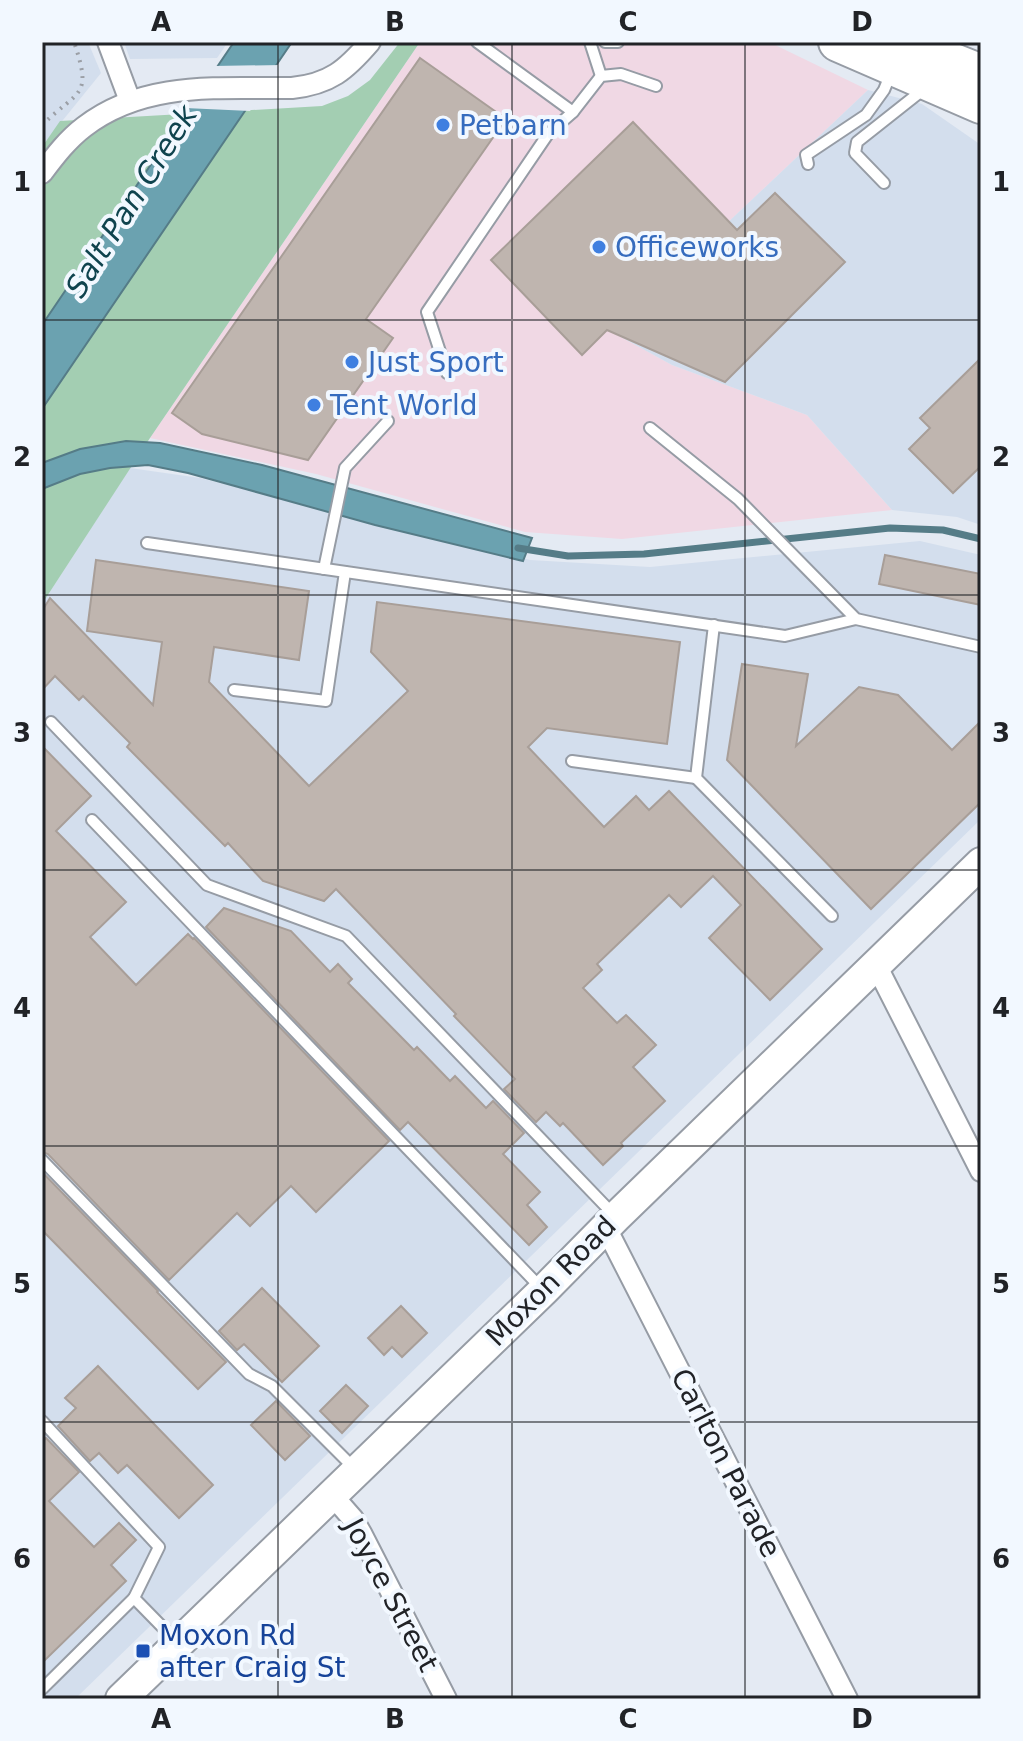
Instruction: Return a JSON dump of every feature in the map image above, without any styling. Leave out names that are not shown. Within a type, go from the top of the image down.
[{"type":"highway","points":[[838,42],[981,74]]},
{"type":"highway","points":[[898,54],[932,83],[981,104]]},
{"type":"main road","name":"Moxon Road","points":[[121,1699],[981,863]]},
{"type":"street","points":[[108,42],[130,101]]},
{"type":"street","points":[[42,173],[81,129],[104,113],[130,101],[164,92],[311,86],[334,77],[370,42]]},
{"type":"street","points":[[876,965],[981,1171]]},
{"type":"street","name":"Carlton Parade","points":[[611,1222],[847,1699]]},
{"type":"street","name":"Joyce Street","points":[[332,1495],[353,1519],[446,1699]]},
{"type":"lane","points":[[590,42],[601,76]]},
{"type":"lane","points":[[605,42],[618,42]]},
{"type":"lane","points":[[481,43],[573,112]]},
{"type":"lane","points":[[808,164],[806,155],[866,115],[884,90],[898,54]]},
{"type":"lane","points":[[447,373],[427,312],[548,134],[573,112],[601,76],[621,74],[656,86]]},
{"type":"lane","points":[[884,183],[855,153],[857,142],[932,83]]},
{"type":"lane","points":[[324,569],[345,468],[388,421]]},
{"type":"lane","points":[[650,428],[738,499],[856,619]]},
{"type":"lane","points":[[147,543],[785,636],[856,619],[981,647]]},
{"type":"lane","points":[[234,690],[326,701],[345,572]]},
{"type":"lane","points":[[696,778],[714,625]]},
{"type":"lane","points":[[51,722],[207,885],[346,936],[611,1222]]},
{"type":"lane","points":[[572,761],[696,778],[832,916]]},
{"type":"lane","points":[[92,820],[544,1290]]},
{"type":"lane","points":[[42,1160],[249,1374],[272,1386],[356,1470]]},
{"type":"lane","points":[[42,1421],[159,1547],[134,1598],[42,1689]]},
{"type":"lane","points":[[134,1598],[178,1643]]},
{"type":"path","points":[[42,125],[76,96],[84,83],[74,42]]},
{"type":"shaded area","points":[[42,42],[88,42],[101,73],[42,146]]},
{"type":"shaded area","points":[[124,42],[228,42],[217,58],[130,59]]},
{"type":"shaded area","points":[[420,42],[769,42],[868,90],[612,332],[672,365],[807,415],[892,510],[622,539],[525,532],[316,474],[150,438]]},
{"type":"shaded area","points":[[868,90],[922,104],[981,145],[981,525],[957,517],[892,510],[807,415],[672,365],[612,332]]},
{"type":"shaded area","points":[[130,468],[200,478],[530,560],[650,567],[920,541],[981,555],[981,819],[75,1699],[42,1699],[42,604]]},
{"type":"green space","points":[[400,42],[420,42],[150,438],[42,604],[42,147],[60,121],[322,106],[348,96],[370,80]]},
{"type":"water","name":"Salt Pan Creek","points":[[234,42],[292,42],[42,409],[42,325]]},
{"type":"water","points":[[126,441],[160,443],[262,465],[532,538],[523,561],[148,465],[80,474],[42,489],[42,463],[80,449]]},
{"type":"pier","points":[[281,65],[250,111],[185,108],[213,66]]},
{"type":"building","points":[[420,58],[506,119],[366,319],[393,338],[308,460],[202,434],[172,413]]},
{"type":"building","points":[[633,122],[737,230],[775,193],[845,262],[725,382],[607,330],[582,355],[491,260]]},
{"type":"building","points":[[981,358],[981,466],[953,493],[909,449],[930,428],[920,418]]},
{"type":"building","points":[[885,555],[981,574],[981,605],[879,584]]},
{"type":"building","points":[[96,560],[309,591],[299,660],[214,647],[209,682],[309,786],[408,691],[371,652],[377,602],[680,642],[667,744],[547,728],[528,747],[604,827],[636,796],[649,810],[669,791],[822,949],[770,1000],[709,938],[741,905],[713,876],[681,907],[669,895],[597,964],[602,970],[583,988],[617,1023],[626,1015],[656,1045],[633,1067],[665,1101],[603,1165],[563,1123],[560,1126],[546,1112],[536,1122],[504,1089],[515,1079],[336,889],[324,901],[263,881],[228,843],[225,846],[127,747],[130,743],[83,696],[79,700],[55,676],[42,690],[42,611],[50,598],[153,705],[162,642],[87,631]]},
{"type":"building","points":[[742,664],[808,674],[796,746],[859,687],[898,695],[952,750],[981,721],[981,802],[871,909],[727,760]]},
{"type":"building","points":[[42,746],[91,796],[56,831],[126,902],[90,937],[136,985],[188,934],[194,938],[389,1141],[316,1212],[291,1186],[250,1226],[237,1213],[169,1280],[48,1154],[42,1152]]},
{"type":"building","points":[[224,908],[291,931],[330,972],[338,964],[352,979],[348,983],[414,1050],[417,1047],[450,1081],[455,1076],[486,1108],[493,1101],[524,1133],[503,1154],[540,1192],[527,1205],[547,1227],[529,1245],[408,1122],[400,1130],[206,927]]},
{"type":"building","points":[[42,1172],[226,1362],[198,1389],[42,1230]]},
{"type":"building","points":[[262,1288],[319,1346],[282,1382],[244,1344],[237,1350],[219,1331]]},
{"type":"building","points":[[401,1306],[427,1333],[402,1357],[392,1347],[384,1355],[368,1338]]},
{"type":"building","points":[[98,1366],[213,1485],[179,1518],[127,1465],[118,1473],[99,1453],[90,1461],[58,1426],[76,1408],[65,1398]]},
{"type":"building","points":[[346,1385],[368,1406],[342,1433],[320,1411]]},
{"type":"building","points":[[276,1401],[310,1436],[285,1460],[251,1425]]},
{"type":"building","points":[[46,1438],[79,1472],[49,1501],[94,1547],[119,1523],[136,1540],[111,1565],[126,1581],[42,1663],[42,1442]]},
{"type":"waterway","points":[[518,548],[568,556],[644,554],[890,528],[943,530],[981,539]]},
{"type":"place","name":"Petbarn","points":[[443,125]]},
{"type":"place","name":"Officeworks","points":[[599,247]]},
{"type":"place","name":"Just Sport","points":[[352,362]]},
{"type":"place","name":"Tent World","points":[[314,405]]},
{"type":"place","name":"Moxon Rd after Craig St","points":[[143,1651]]}]
